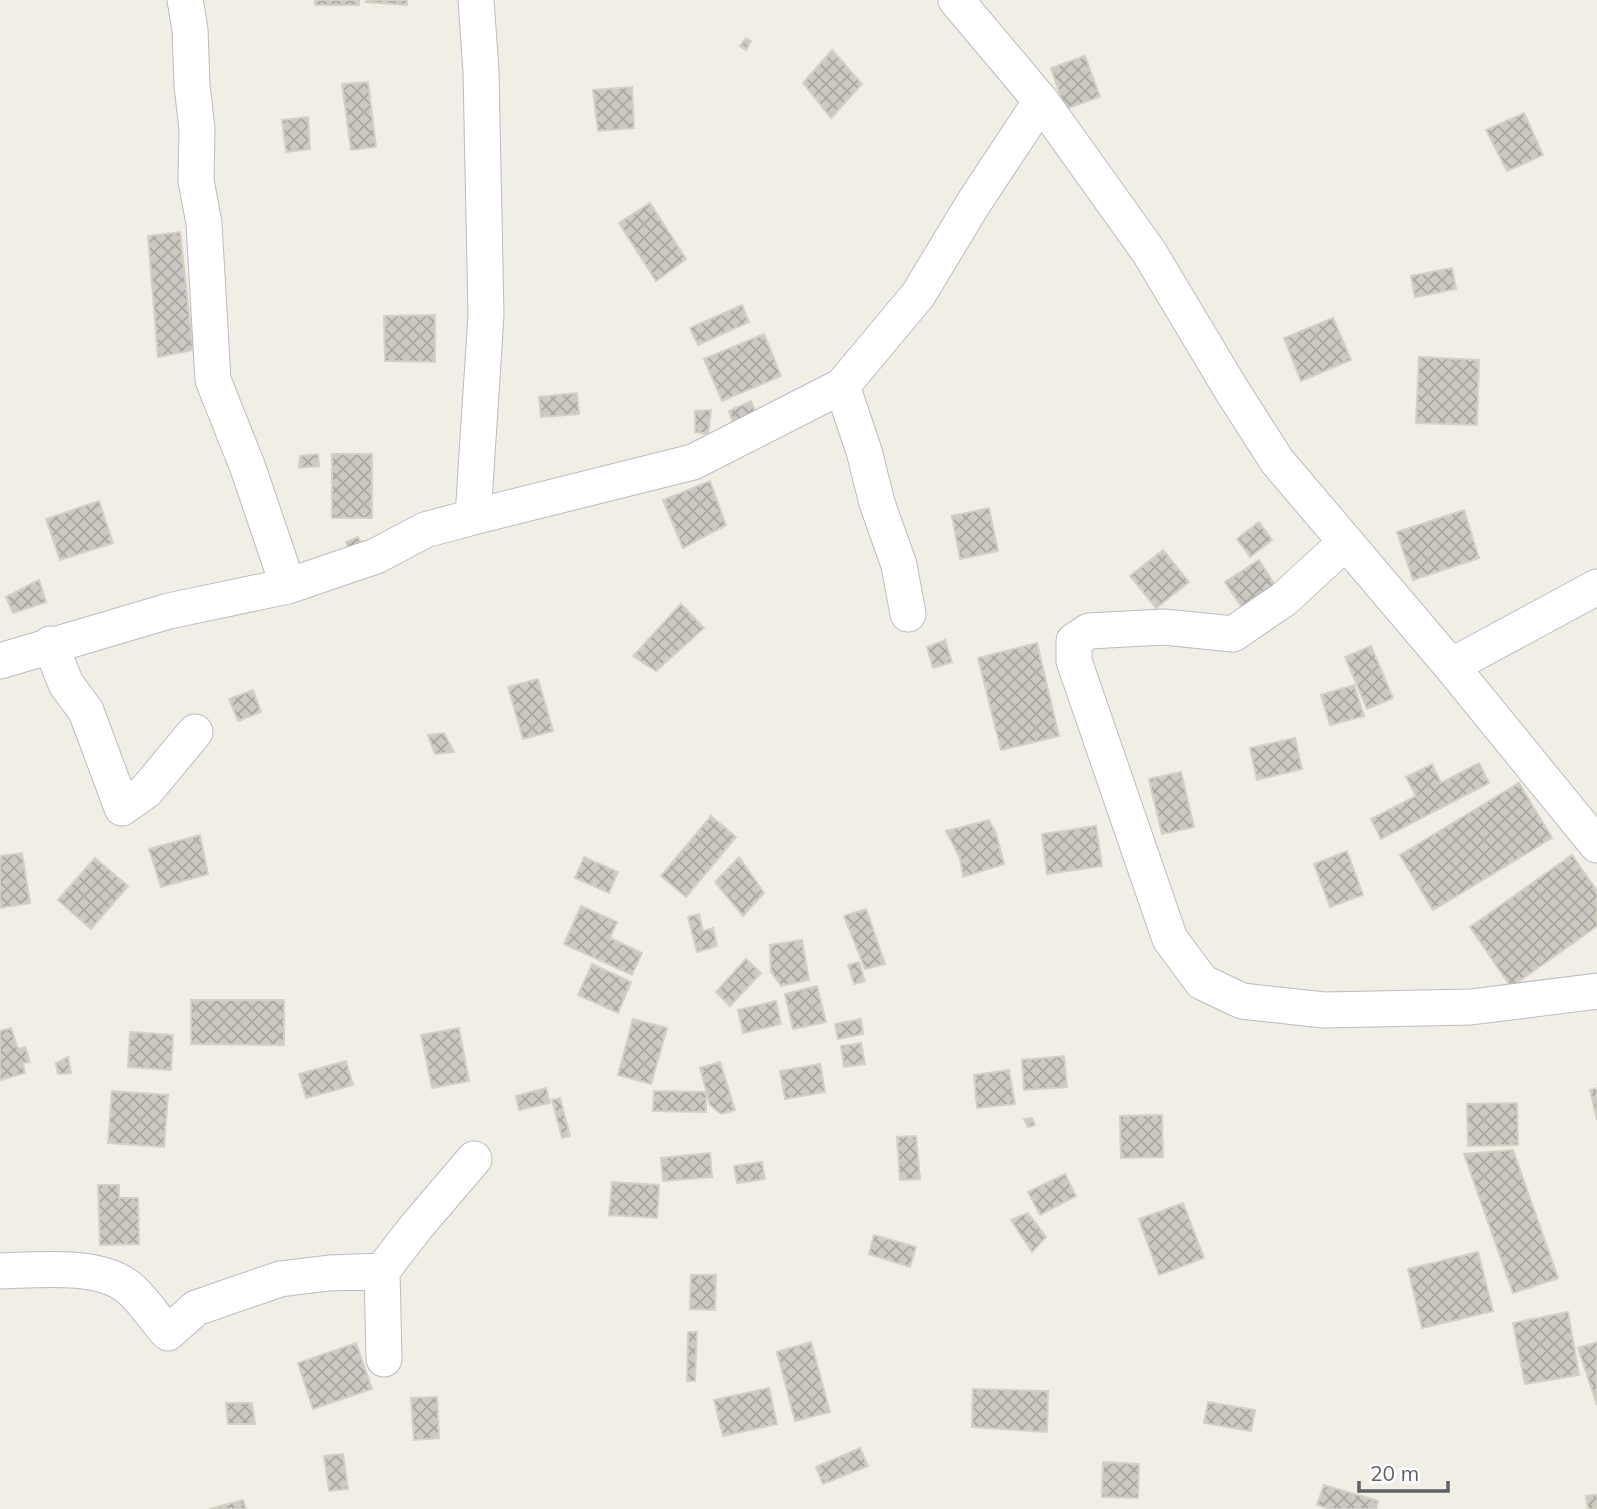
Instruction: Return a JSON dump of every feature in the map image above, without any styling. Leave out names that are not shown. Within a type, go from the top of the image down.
[{"type":"street","points":[[185,0],[190,29],[197,129],[197,181],[204,223],[213,380],[248,468],[288,586]]},
{"type":"street","points":[[473,517],[486,315],[481,71],[476,0]]},
{"type":"street","points":[[956,0],[1041,101],[1149,252],[1231,390],[1277,461],[1451,666],[1597,845]]},
{"type":"street","points":[[0,661],[50,644],[169,611],[288,586],[376,556],[425,530],[693,462],[842,387],[918,295],[973,204],[1041,101]]},
{"type":"street","points":[[842,387],[899,565],[908,614]]},
{"type":"street","points":[[1346,541],[1284,599],[1233,634],[1164,627],[1089,631],[1074,641],[1074,661],[1170,939],[1202,982],[1242,1001],[1324,1010],[1471,1007],[1597,991]]},
{"type":"street","points":[[1451,666],[1597,587]]},
{"type":"street","points":[[50,644],[66,684],[86,711],[122,808],[146,791],[195,732]]},
{"type":"street","points":[[384,1359],[382,1271],[474,1159]]},
{"type":"street","points":[[0,1271],[50,1269],[99,1273],[128,1287],[168,1333],[196,1308],[280,1279],[329,1273],[382,1271]]},
{"type":"building","points":[[315,0],[359,0],[359,5],[315,5]]},
{"type":"building","points":[[407,0],[407,5],[366,2]]},
{"type":"building","points":[[746,38],[751,41],[746,50],[740,46]]},
{"type":"building","points":[[832,50],[862,84],[831,118],[803,83]]},
{"type":"building","points":[[1085,56],[1100,97],[1065,109],[1051,68]]},
{"type":"building","points":[[368,82],[376,147],[351,150],[342,84]]},
{"type":"building","points":[[632,87],[634,128],[598,131],[593,90]]},
{"type":"building","points":[[1524,113],[1543,155],[1507,171],[1486,130]]},
{"type":"building","points":[[308,117],[310,149],[286,152],[282,120]]},
{"type":"building","points":[[650,203],[686,259],[656,281],[619,223]]},
{"type":"building","points":[[180,232],[193,350],[158,357],[148,236]]},
{"type":"building","points":[[1452,268],[1456,289],[1415,297],[1411,276]]},
{"type":"building","points":[[742,305],[749,322],[698,345],[690,328]]},
{"type":"building","points":[[435,315],[435,362],[385,361],[384,316]]},
{"type":"building","points":[[1333,318],[1351,360],[1301,381],[1284,338]]},
{"type":"building","points":[[764,334],[781,376],[722,401],[704,359]]},
{"type":"building","points":[[1419,357],[1479,360],[1477,425],[1416,423]]},
{"type":"building","points":[[577,393],[579,414],[541,417],[539,397]]},
{"type":"building","points":[[751,401],[756,414],[733,423],[729,411]]},
{"type":"building","points":[[711,410],[708,434],[695,432],[695,411]]},
{"type":"building","points":[[318,454],[319,466],[299,468],[300,456]]},
{"type":"building","points":[[332,454],[372,454],[372,518],[332,518]]},
{"type":"building","points":[[710,481],[726,525],[683,548],[663,500]]},
{"type":"building","points":[[99,501],[113,543],[60,560],[46,519]]},
{"type":"building","points":[[989,508],[998,551],[960,559],[952,516]]},
{"type":"building","points":[[1464,510],[1479,558],[1413,580],[1397,532]]},
{"type":"building","points":[[1259,522],[1272,540],[1250,557],[1237,539]]},
{"type":"building","points":[[358,537],[363,548],[351,552],[346,542]]},
{"type":"building","points":[[1163,550],[1189,582],[1156,608],[1130,576]]},
{"type":"building","points":[[1259,560],[1281,595],[1248,617],[1225,582]]},
{"type":"building","points":[[39,580],[46,602],[13,613],[6,597]]},
{"type":"building","points":[[681,604],[704,628],[656,671],[633,656]]},
{"type":"building","points":[[945,640],[952,662],[933,668],[927,647]]},
{"type":"building","points":[[1037,643],[1059,736],[1001,750],[978,658]]},
{"type":"building","points":[[1371,646],[1393,698],[1367,709],[1345,657]]},
{"type":"building","points":[[538,679],[553,731],[523,739],[508,687]]},
{"type":"building","points":[[1354,685],[1364,716],[1330,725],[1321,695]]},
{"type":"building","points":[[253,690],[261,712],[238,721],[229,699]]},
{"type":"building","points":[[444,733],[454,752],[435,754],[428,735]]},
{"type":"building","points":[[1295,738],[1302,769],[1257,780],[1250,748]]},
{"type":"building","points":[[1479,763],[1489,783],[1381,839],[1371,819],[1416,796],[1406,777],[1432,764],[1441,783]]},
{"type":"building","points":[[1181,772],[1194,827],[1162,834],[1149,779]]},
{"type":"building","points":[[1519,783],[1552,838],[1433,910],[1400,855]]},
{"type":"building","points":[[711,816],[736,837],[686,897],[661,876]]},
{"type":"building","points":[[989,820],[996,833],[1004,864],[963,877],[960,858],[946,831]]},
{"type":"building","points":[[1096,826],[1102,866],[1047,874],[1042,834]]},
{"type":"building","points":[[200,835],[208,874],[161,887],[149,849]]},
{"type":"building","points":[[1347,851],[1363,895],[1330,907],[1314,864]]},
{"type":"building","points":[[22,853],[30,903],[0,908],[0,856]]},
{"type":"building","points":[[1572,855],[1597,891],[1597,926],[1511,987],[1470,927]]},
{"type":"building","points":[[584,857],[618,872],[609,893],[575,878]]},
{"type":"building","points":[[739,857],[764,893],[743,916],[715,882]]},
{"type":"building","points":[[95,858],[128,886],[91,929],[58,900]]},
{"type":"building","points":[[581,906],[617,922],[610,938],[642,953],[632,975],[564,944]]},
{"type":"building","points":[[866,909],[885,964],[865,969],[844,916]]},
{"type":"building","points":[[699,914],[703,931],[713,928],[717,946],[697,952],[688,917]]},
{"type":"building","points":[[802,940],[809,980],[781,986],[771,972],[770,945]]},
{"type":"building","points":[[746,959],[761,973],[730,1006],[716,992]]},
{"type":"building","points":[[859,962],[865,981],[854,984],[848,965]]},
{"type":"building","points":[[592,964],[631,982],[618,1013],[578,995]]},
{"type":"building","points":[[817,986],[826,1022],[793,1029],[785,994]]},
{"type":"building","points":[[191,1000],[284,1000],[284,1045],[191,1044]]},
{"type":"building","points":[[776,1001],[781,1024],[743,1033],[738,1010]]},
{"type":"building","points":[[633,1019],[667,1028],[651,1084],[618,1075]]},
{"type":"building","points":[[861,1019],[863,1034],[838,1039],[835,1024]]},
{"type":"building","points":[[11,1028],[18,1049],[25,1047],[30,1062],[23,1063],[25,1073],[0,1080],[0,1031]]},
{"type":"building","points":[[459,1028],[469,1081],[432,1088],[421,1035]]},
{"type":"building","points":[[130,1032],[173,1035],[171,1070],[128,1067]]},
{"type":"building","points":[[861,1043],[865,1064],[844,1067],[841,1046]]},
{"type":"building","points":[[1064,1056],[1067,1087],[1024,1090],[1022,1060]]},
{"type":"building","points":[[68,1057],[71,1073],[58,1074],[56,1063]]},
{"type":"building","points":[[346,1061],[353,1085],[306,1098],[299,1074]]},
{"type":"building","points":[[720,1062],[735,1110],[721,1114],[710,1105],[700,1068]]},
{"type":"building","points":[[820,1064],[825,1092],[785,1099],[780,1071]]},
{"type":"building","points":[[1009,1070],[1015,1104],[977,1108],[974,1075]]},
{"type":"building","points":[[546,1088],[550,1103],[519,1110],[516,1096]]},
{"type":"building","points":[[1597,1088],[1597,1120],[1590,1090]]},
{"type":"building","points":[[112,1091],[168,1095],[164,1147],[108,1143]]},
{"type":"building","points":[[654,1091],[706,1092],[706,1112],[653,1111]]},
{"type":"building","points":[[560,1098],[570,1136],[562,1138],[552,1100]]},
{"type":"building","points":[[1517,1103],[1518,1145],[1468,1146],[1467,1104]]},
{"type":"building","points":[[1162,1115],[1163,1157],[1121,1158],[1120,1116]]},
{"type":"building","points":[[1032,1118],[1035,1125],[1028,1127],[1024,1119]]},
{"type":"building","points":[[916,1136],[920,1179],[900,1180],[897,1137]]},
{"type":"building","points":[[1513,1150],[1558,1278],[1513,1293],[1464,1154]]},
{"type":"building","points":[[710,1153],[712,1177],[663,1181],[661,1158]]},
{"type":"building","points":[[762,1162],[765,1179],[737,1183],[734,1166]]},
{"type":"building","points":[[1065,1174],[1076,1196],[1040,1215],[1028,1192]]},
{"type":"building","points":[[612,1182],[659,1185],[657,1218],[609,1215]]},
{"type":"building","points":[[98,1185],[119,1185],[119,1198],[138,1198],[139,1244],[100,1245]]},
{"type":"building","points":[[1183,1203],[1204,1258],[1159,1275],[1139,1219]]},
{"type":"building","points":[[1028,1213],[1046,1237],[1032,1252],[1011,1220]]},
{"type":"building","points":[[874,1235],[916,1247],[910,1267],[869,1254]]},
{"type":"building","points":[[1478,1252],[1493,1311],[1422,1328],[1408,1269]]},
{"type":"building","points":[[691,1275],[716,1275],[715,1310],[690,1309]]},
{"type":"building","points":[[1568,1312],[1579,1375],[1525,1384],[1513,1323]]},
{"type":"building","points":[[688,1332],[697,1332],[695,1381],[687,1381]]},
{"type":"building","points":[[811,1342],[830,1412],[795,1421],[777,1352]]},
{"type":"building","points":[[1597,1342],[1597,1405],[1578,1348]]},
{"type":"building","points":[[356,1343],[372,1389],[313,1409],[298,1363]]},
{"type":"building","points":[[769,1388],[777,1424],[723,1436],[714,1400]]},
{"type":"building","points":[[973,1389],[1048,1391],[1047,1432],[972,1427]]},
{"type":"building","points":[[437,1397],[439,1438],[414,1440],[411,1398]]},
{"type":"building","points":[[1208,1402],[1255,1410],[1251,1431],[1204,1423]]},
{"type":"building","points":[[226,1403],[252,1403],[255,1424],[228,1424]]},
{"type":"building","points":[[860,1448],[868,1466],[823,1484],[816,1467]]},
{"type":"building","points":[[343,1454],[348,1489],[329,1491],[324,1456]]},
{"type":"building","points":[[1103,1462],[1139,1464],[1138,1498],[1102,1497]]},
{"type":"building","points":[[1324,1485],[1378,1501],[1376,1509],[1330,1509],[1317,1505]]},
{"type":"building","points":[[1597,1495],[1597,1509],[1588,1509],[1586,1496]]},
{"type":"building","points":[[243,1500],[246,1509],[210,1509]]}]
